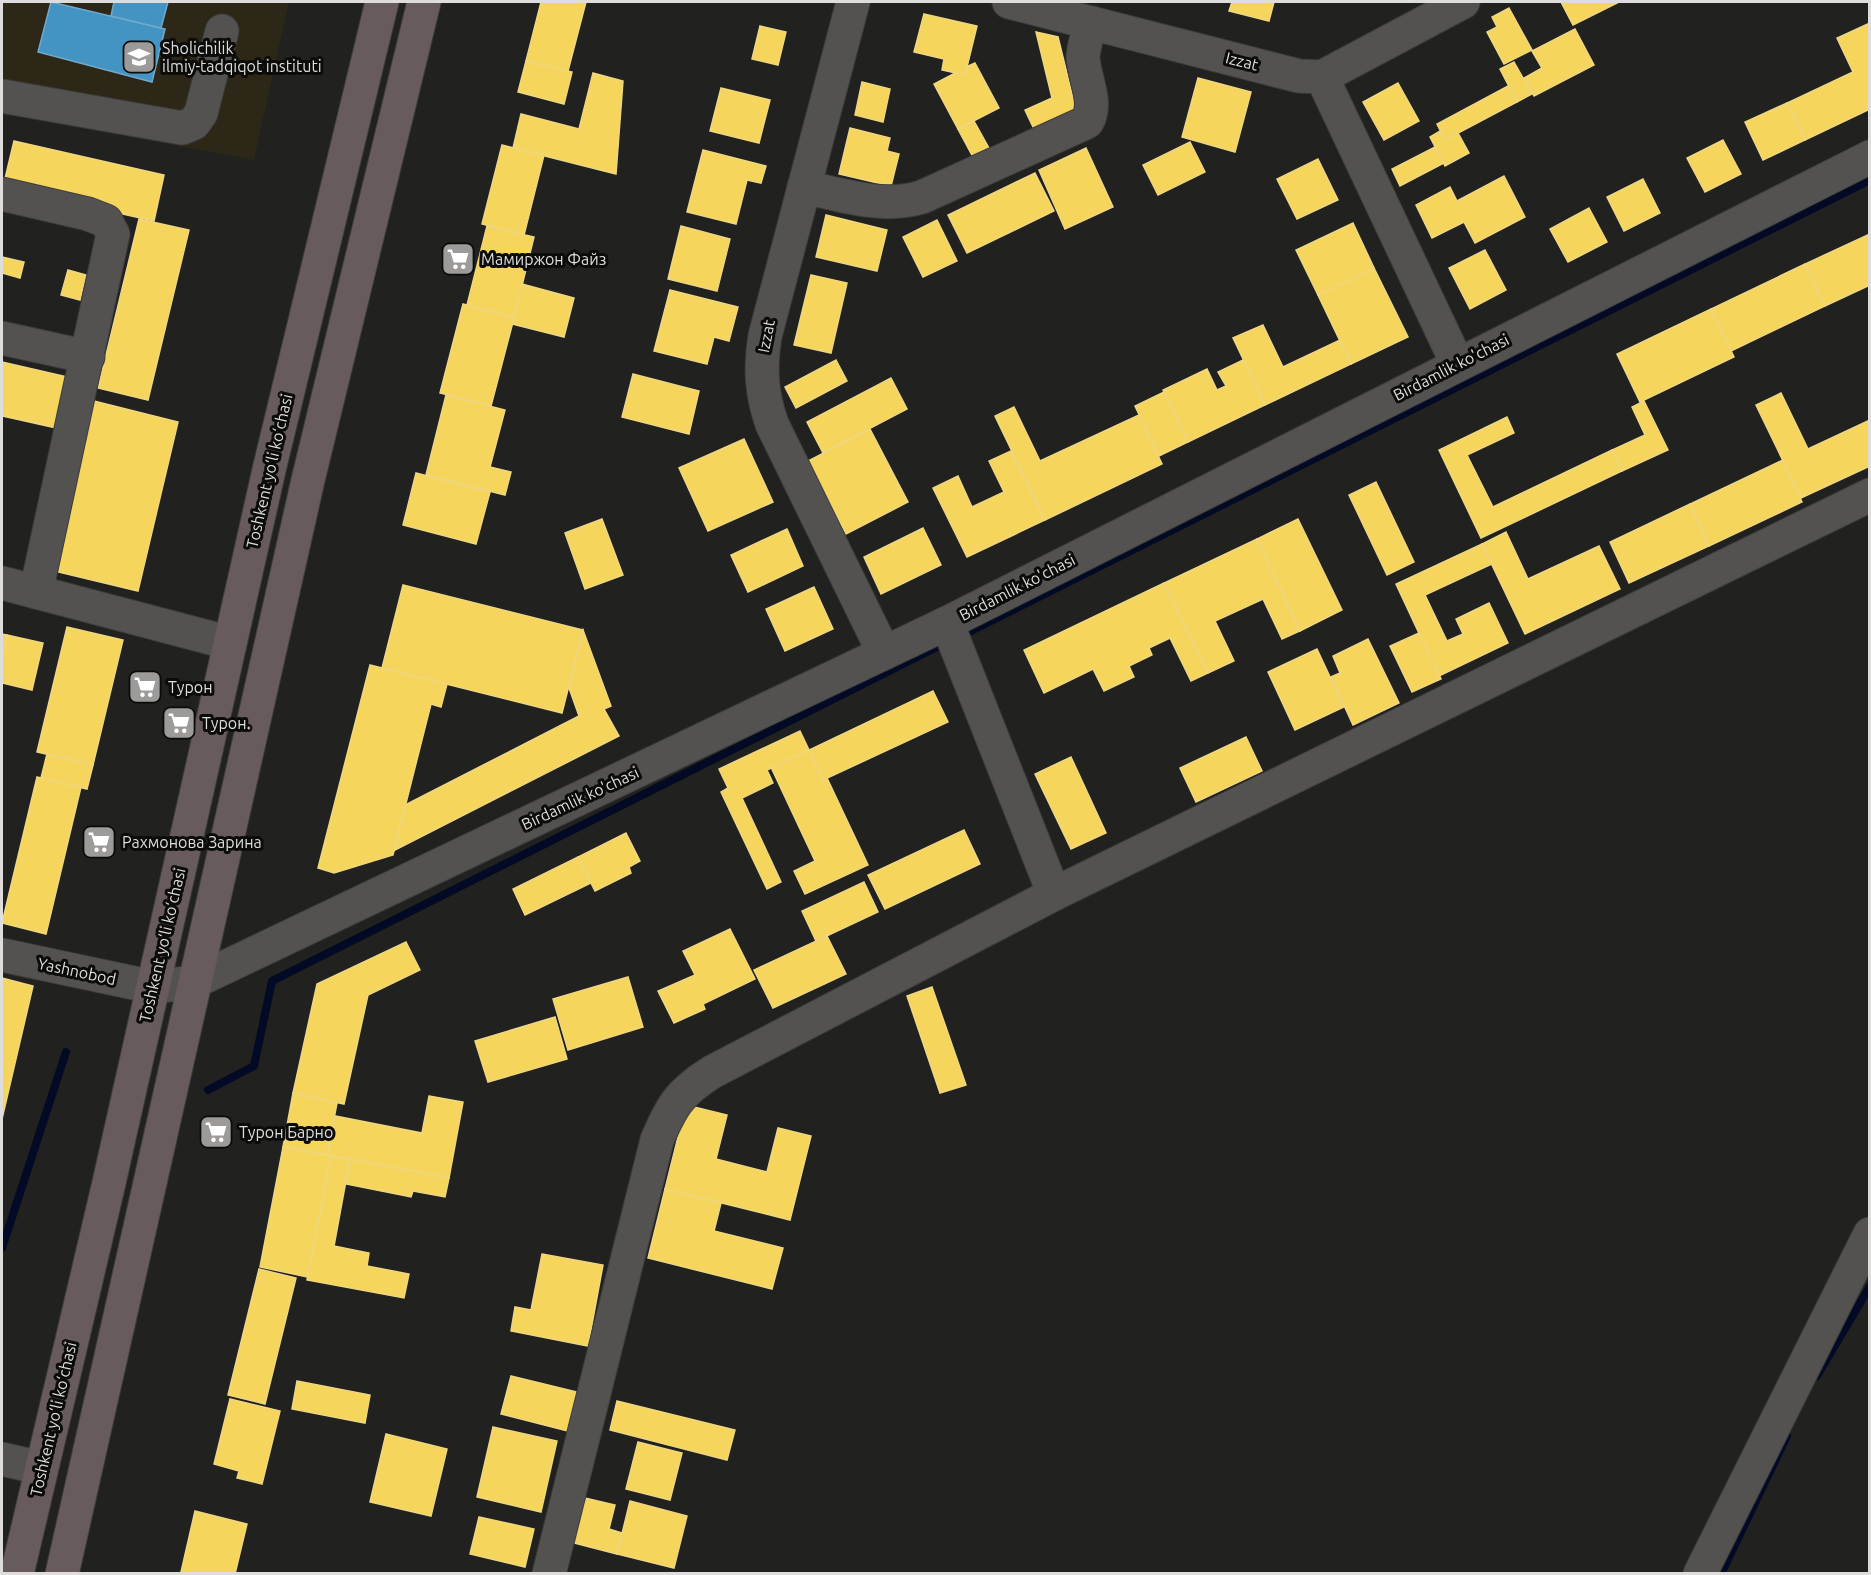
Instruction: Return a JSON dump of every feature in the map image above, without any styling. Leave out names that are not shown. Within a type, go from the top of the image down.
[{"type":"highway","name":"Toshkent yo‘li ko‘chasi","points":[[17,1574],[153,987],[272,458],[382,2]]},
{"type":"highway","points":[[62,1574],[309,480],[424,2]]},
{"type":"street","name":"Izzat","points":[[853,2],[765,336],[760,370],[763,398],[772,424],[884,653]]},
{"type":"street","name":"Izzat","points":[[1009,2],[1299,76],[1322,77]]},
{"type":"street","points":[[1457,363],[1322,77],[1463,2]]},
{"type":"street","points":[[804,187],[877,202],[902,203],[922,197],[1087,122],[1091,114],[1091,105],[1083,56],[1092,23]]},
{"type":"street","points":[[2,96],[182,128],[194,123],[201,113],[222,31]]},
{"type":"street","name":"Birdamlik ko'chasi","points":[[153,987],[194,982],[947,623],[1457,363],[1869,158]]},
{"type":"street","points":[[2,194],[88,214],[106,221],[113,234],[36,592]]},
{"type":"street","points":[[2,338],[88,357]]},
{"type":"street","points":[[549,1574],[657,1140],[670,1110],[686,1089],[712,1072],[1054,894],[1869,495]]},
{"type":"street","points":[[2,583],[230,643]]},
{"type":"street","points":[[947,623],[1054,894]]},
{"type":"street","name":"Yashnobod","points":[[2,955],[153,987]]},
{"type":"street","points":[[1700,1574],[1869,1234]]},
{"type":"street","points":[[2,1459],[41,1468]]},
{"type":"shaded area","name":"Sholichilik ilmiy-tadqiqot instituti","points":[[2,2],[289,2],[254,160],[2,113]]},
{"type":"building: Homes","points":[[541,2],[586,2],[568,71],[526,61]]},
{"type":"building: Homes","points":[[1232,2],[1274,2],[1269,21],[1229,11]]},
{"type":"building: Homes","points":[[1561,2],[1619,2],[1573,25]]},
{"type":"building: Homes","points":[[1509,8],[1532,50],[1504,64],[1487,32],[1497,27],[1492,17]]},
{"type":"building: Homes","points":[[924,14],[977,26],[965,75],[942,70],[944,59],[914,52]]},
{"type":"building: Homes","points":[[1870,23],[1870,109],[1805,140],[1787,103],[1853,72],[1837,38]]},
{"type":"building: Homes","points":[[760,26],[786,32],[778,65],[752,59]]},
{"type":"building: Homes","points":[[1575,29],[1594,65],[1534,96],[1524,78],[1542,68],[1532,51]]},
{"type":"building: Homes","points":[[1036,32],[1058,37],[1076,110],[1034,129],[1025,110],[1052,98]]},
{"type":"building: Homes","points":[[526,61],[572,72],[564,104],[518,92]]},
{"type":"building: Homes","points":[[1514,62],[1532,94],[1517,102],[1500,69]]},
{"type":"building: Homes","points":[[975,63],[999,108],[958,129],[934,84],[955,73],[965,75],[968,66]]},
{"type":"building: Homes","points":[[593,73],[623,81],[616,174],[513,148],[521,114],[579,129]]},
{"type":"building: Homes","points":[[1198,78],[1251,92],[1235,152],[1182,137]]},
{"type":"building: Homes","points":[[862,82],[890,89],[883,122],[855,115]]},
{"type":"building: Homes","points":[[1398,83],[1419,121],[1384,140],[1363,102]]},
{"type":"building: Homes","points":[[1508,86],[1517,102],[1445,140],[1437,124]]},
{"type":"building: Homes","points":[[721,88],[770,100],[759,143],[710,131]]},
{"type":"building: Homes","points":[[1787,103],[1805,140],[1763,160],[1745,122]]},
{"type":"building: Homes","points":[[974,121],[990,150],[974,159],[958,129]]},
{"type":"building: Homes","points":[[850,128],[890,138],[887,151],[899,154],[891,186],[839,174]]},
{"type":"building: Homes","points":[[1440,131],[1445,140],[1458,133],[1469,153],[1445,166],[1430,137]]},
{"type":"building: Homes","points":[[1723,140],[1741,174],[1705,192],[1687,158]]},
{"type":"building: Homes","points":[[14,141],[164,175],[154,221],[3,187]]},
{"type":"building: Homes","points":[[1190,142],[1205,172],[1158,195],[1143,165]]},
{"type":"building: Homes","points":[[502,145],[544,155],[524,235],[482,224]]},
{"type":"building: Homes","points":[[1435,147],[1444,163],[1400,186],[1392,169]]},
{"type":"building: Homes","points":[[1086,148],[1113,207],[1065,229],[1039,170]]},
{"type":"building: Homes","points":[[703,150],[766,166],[761,183],[747,180],[736,224],[687,212]]},
{"type":"building: Homes","points":[[1318,159],[1338,200],[1297,219],[1277,179]]},
{"type":"building: Homes","points":[[1035,173],[1054,211],[967,253],[948,215]]},
{"type":"building: Homes","points":[[1504,176],[1525,217],[1475,243],[1464,222],[1432,238],[1416,205],[1450,187],[1457,201]]},
{"type":"building: Homes","points":[[1643,179],[1660,213],[1624,231],[1607,197]]},
{"type":"building: Homes","points":[[1589,208],[1607,242],[1568,262],[1550,229]]},
{"type":"building: Homes","points":[[826,215],[887,230],[877,271],[816,257]]},
{"type":"building: Homes","points":[[139,219],[189,230],[148,400],[98,388]]},
{"type":"building: Homes","points":[[937,220],[957,261],[923,277],[903,237]]},
{"type":"building: Homes","points":[[1353,223],[1374,268],[1318,295],[1296,250]]},
{"type":"building: Homes","points":[[487,226],[534,237],[514,318],[467,305]]},
{"type":"building: Homes","points":[[681,226],[730,239],[717,291],[668,279]]},
{"type":"building: Homes","points":[[1870,234],[1870,285],[1825,306],[1805,264]]},
{"type":"building: Homes","points":[[1485,250],[1506,290],[1470,309],[1449,268]]},
{"type":"building: Homes","points":[[2,257],[24,262],[20,278],[2,273]]},
{"type":"building: Homes","points":[[1805,264],[1825,306],[1731,351],[1711,309]]},
{"type":"building: Homes","points":[[1374,268],[1408,337],[1351,364],[1318,295]]},
{"type":"building: Homes","points":[[68,270],[86,275],[80,300],[61,295]]},
{"type":"building: Homes","points":[[811,275],[847,283],[831,353],[794,345]]},
{"type":"building: Homes","points":[[522,284],[574,298],[564,337],[512,324]]},
{"type":"building: Homes","points":[[670,290],[738,307],[729,341],[714,337],[707,364],[654,351]]},
{"type":"building: Homes","points":[[463,304],[514,318],[491,406],[440,393]]},
{"type":"building: Homes","points":[[1711,309],[1734,357],[1640,402],[1617,354]]},
{"type":"building: Homes","points":[[1263,325],[1283,367],[1340,340],[1351,364],[1265,405],[1233,338]]},
{"type":"building: Homes","points":[[836,360],[847,381],[796,408],[785,387]]},
{"type":"building: Homes","points":[[1243,360],[1265,405],[1188,442],[1163,390],[1207,369],[1217,390],[1226,386],[1218,372]]},
{"type":"building: Homes","points":[[2,362],[72,378],[61,429],[2,416]]},
{"type":"building: Homes","points":[[633,374],[699,391],[689,434],[622,417]]},
{"type":"building: Homes","points":[[891,378],[907,409],[823,453],[807,422]]},
{"type":"building: Homes","points":[[1164,392],[1188,442],[1159,456],[1135,406]]},
{"type":"building: Homes","points":[[1781,393],[1808,449],[1870,420],[1870,466],[1801,498],[1756,405]]},
{"type":"building: Homes","points":[[446,395],[505,410],[490,467],[511,472],[505,495],[426,475]]},
{"type":"building: Homes","points":[[90,400],[178,422],[138,591],[50,570]]},
{"type":"building: Homes","points":[[1644,401],[1668,450],[1622,471],[1612,450],[1645,435],[1632,407]]},
{"type":"building: Homes","points":[[1014,407],[1040,461],[1139,415],[1162,464],[1045,520],[995,416]]},
{"type":"building: Homes","points":[[1507,417],[1514,433],[1467,455],[1493,507],[1612,450],[1622,471],[1481,538],[1439,450]]},
{"type":"building: Homes","points":[[870,429],[908,502],[846,534],[808,461]]},
{"type":"building: Homes","points":[[744,439],[773,502],[708,531],[679,468]]},
{"type":"building: Homes","points":[[1011,451],[1045,520],[967,557],[933,488],[958,476],[972,507],[1004,492],[989,461]]},
{"type":"building: Homes","points":[[1783,460],[1802,502],[1709,546],[1690,504]]},
{"type":"building: Homes","points":[[416,473],[490,492],[476,544],[403,525]]},
{"type":"building: Homes","points":[[1376,482],[1414,562],[1387,575],[1349,495]]},
{"type":"building: Homes","points":[[1690,504],[1709,546],[1629,583],[1610,542]]},
{"type":"building: Homes","points":[[602,519],[623,575],[585,589],[565,533]]},
{"type":"building: Homes","points":[[1298,519],[1342,610],[1300,631],[1257,539]]},
{"type":"building: Homes","points":[[923,528],[941,565],[881,594],[864,557]]},
{"type":"building: Homes","points":[[787,529],[803,566],[748,592],[731,555]]},
{"type":"building: Homes","points":[[1506,532],[1528,579],[1599,546],[1620,589],[1525,634],[1482,544]]},
{"type":"building: Homes","points":[[1257,539],[1300,631],[1282,639],[1263,599],[1215,621],[1234,661],[1208,673],[1164,583]]},
{"type":"building: Homes","points":[[1482,544],[1492,564],[1425,595],[1447,641],[1463,634],[1456,619],[1489,603],[1508,643],[1439,676],[1396,584]]},
{"type":"building: Homes","points":[[1164,583],[1208,673],[1191,681],[1170,638],[1149,648],[1152,655],[1129,666],[1134,677],[1104,691],[1093,669],[1044,693],[1024,650]]},
{"type":"building: Homes","points":[[403,585],[583,630],[562,713],[382,668]]},
{"type":"building: Homes","points":[[814,587],[833,629],[785,651],[766,609]]},
{"type":"building: Homes","points":[[67,627],[123,640],[93,765],[37,752]]},
{"type":"building: Homes","points":[[583,630],[611,706],[604,709],[619,736],[393,851],[405,805],[579,716],[569,688]]},
{"type":"building: Homes","points":[[1419,633],[1441,679],[1412,692],[1390,646]]},
{"type":"building: Homes","points":[[2,634],[7,635],[2,658]]},
{"type":"building: Homes","points":[[7,635],[43,643],[32,690],[2,683],[2,658]]},
{"type":"building: Homes","points":[[1368,639],[1399,703],[1353,725],[1331,677],[1340,673],[1333,656]]},
{"type":"building: Homes","points":[[1317,649],[1344,707],[1295,730],[1268,672]]},
{"type":"building: Homes","points":[[370,665],[447,684],[441,707],[431,704],[393,855],[334,873],[318,868]]},
{"type":"building: Homes","points":[[933,691],[948,722],[823,780],[809,750]]},
{"type":"building: Homes","points":[[800,731],[809,750],[767,770],[773,783],[742,798],[781,882],[767,889],[721,792],[728,788],[719,769]]},
{"type":"building: Homes","points":[[1246,737],[1262,771],[1196,802],[1180,768]]},
{"type":"building: Homes","points":[[809,750],[823,780],[827,778],[868,865],[805,894],[794,871],[815,861],[771,767]]},
{"type":"building: Homes","points":[[47,754],[93,765],[87,789],[41,778]]},
{"type":"building: Homes","points":[[1071,757],[1106,833],[1071,849],[1035,774]]},
{"type":"building: Homes","points":[[37,777],[81,787],[46,934],[2,923]]},
{"type":"building: Homes","points":[[964,830],[980,864],[885,909],[868,875]]},
{"type":"building: Homes","points":[[626,833],[640,861],[629,867],[631,873],[595,891],[578,857]]},
{"type":"building: Homes","points":[[578,857],[591,883],[525,915],[513,889]]},
{"type":"building: Homes","points":[[864,882],[878,912],[816,941],[802,911]]},
{"type":"building: Homes","points":[[730,929],[755,979],[703,1004],[705,1009],[674,1023],[658,991],[695,975],[683,951]]},
{"type":"building: Homes","points":[[827,936],[846,974],[773,1008],[754,970]]},
{"type":"building: Homes","points":[[406,942],[420,970],[368,995],[344,1104],[293,1093],[317,984]]},
{"type":"building: Homes","points":[[628,977],[643,1027],[568,1050],[553,999]]},
{"type":"building: Homes","points":[[2,978],[33,986],[2,1119]]},
{"type":"building: Homes","points":[[932,987],[966,1085],[940,1093],[907,996]]},
{"type":"building: Homes","points":[[555,1017],[567,1059],[488,1082],[475,1041]]},
{"type":"building: Homes","points":[[293,1093],[337,1103],[327,1155],[283,1147]]},
{"type":"building: Homes","points":[[429,1096],[463,1102],[449,1178],[327,1155],[335,1116],[422,1133]]},
{"type":"building: Homes","points":[[686,1105],[727,1115],[716,1159],[767,1172],[778,1128],[811,1136],[790,1220],[665,1189]]},
{"type":"building: Homes","points":[[283,1147],[331,1156],[308,1277],[260,1267]]},
{"type":"building: Homes","points":[[331,1156],[350,1159],[334,1246],[369,1253],[367,1266],[409,1274],[404,1298],[307,1280]]},
{"type":"building: Homes","points":[[350,1159],[449,1178],[445,1197],[413,1191],[411,1197],[346,1184]]},
{"type":"building: Homes","points":[[665,1189],[721,1203],[714,1231],[783,1248],[772,1289],[648,1258]]},
{"type":"building: Homes","points":[[542,1254],[603,1265],[588,1346],[511,1331],[515,1307],[531,1310]]},
{"type":"building: Homes","points":[[259,1269],[296,1278],[265,1404],[228,1395]]},
{"type":"building: Homes","points":[[511,1376],[577,1392],[568,1431],[501,1414]]},
{"type":"building: Homes","points":[[297,1381],[370,1395],[365,1423],[292,1409]]},
{"type":"building: Homes","points":[[230,1399],[280,1411],[262,1484],[237,1478],[239,1471],[214,1464]]},
{"type":"building: Homes","points":[[617,1401],[735,1430],[727,1460],[610,1430]]},
{"type":"building: Homes","points":[[493,1427],[557,1441],[541,1512],[477,1497]]},
{"type":"building: Homes","points":[[386,1434],[447,1449],[431,1516],[370,1502]]},
{"type":"building: Homes","points":[[638,1442],[682,1453],[670,1500],[626,1489]]},
{"type":"building: Homes","points":[[585,1498],[615,1505],[609,1529],[622,1533],[617,1554],[574,1543]]},
{"type":"building: Homes","points":[[630,1501],[687,1516],[674,1568],[617,1554]]},
{"type":"building: Homes","points":[[195,1511],[247,1524],[235,1574],[181,1572]]},
{"type":"building: Homes","points":[[479,1517],[534,1529],[525,1567],[470,1554]]},
{"type":"building: Schools","points":[[51,2],[165,29],[152,82],[38,52]]},
{"type":"building: Schools","points":[[114,2],[168,2],[161,28],[111,16]]},
{"type":"waterway","points":[[959,637],[1870,180]]},
{"type":"waterway","points":[[208,1090],[254,1066],[272,981],[947,642]]},
{"type":"waterway","points":[[2,1248],[66,1052]]},
{"type":"waterway","points":[[1817,1376],[1870,1286]]},
{"type":"waterway","points":[[1721,1574],[1787,1436]]},
{"type":"place","name":"Sholichilik ilmiy-tadqiqot instituti","points":[[139,57]]},
{"type":"place","name":"Мамиржон Файз","points":[[458,259]]},
{"type":"place","name":"Турон","points":[[145,687]]},
{"type":"place","name":"Турон.","points":[[179,723]]},
{"type":"place","name":"Рахмонова Зарина","points":[[99,842]]},
{"type":"place","name":"Турон Барно","points":[[216,1132]]}]
